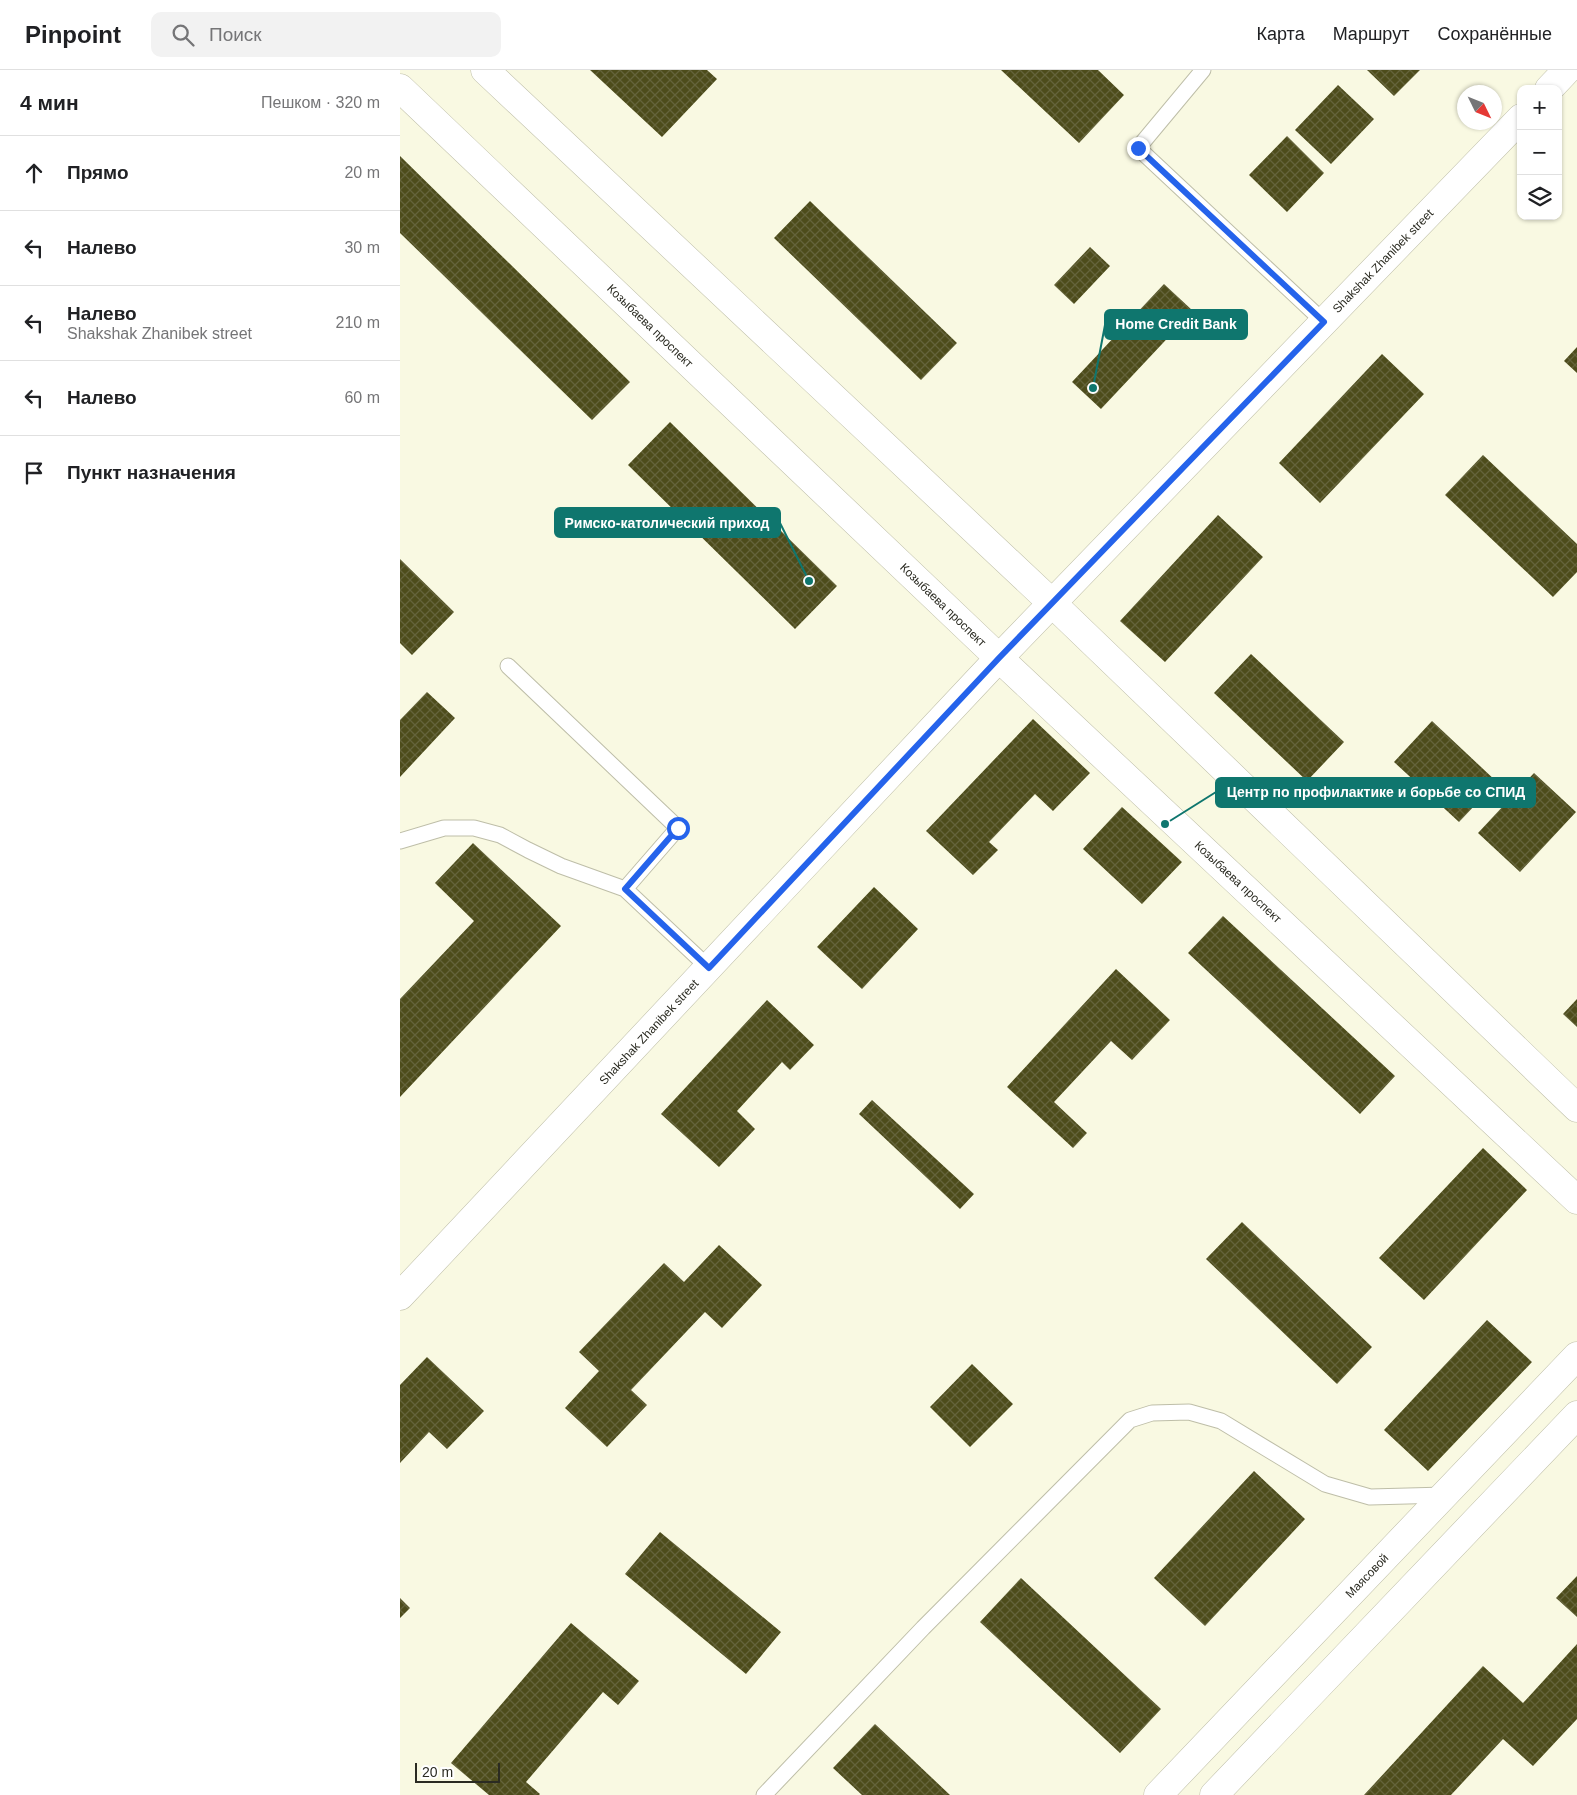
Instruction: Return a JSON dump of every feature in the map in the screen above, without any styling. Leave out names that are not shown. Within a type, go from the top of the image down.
[{"type":"street","points":[[485,70],[1053,604],[1577,1108]]},
{"type":"street","points":[[1553,85],[1567,70]]},
{"type":"street","name":"Козыбаева проспект","points":[[400,88],[999,658],[1577,1200]]},
{"type":"street","name":"Shakshak Zhanibek street","points":[[400,1296],[999,658],[1517,122]]},
{"type":"street","name":"Маясовой","points":[[1158,1795],[1577,1356]]},
{"type":"street","points":[[1214,1795],[1577,1415]]},
{"type":"lane","points":[[1203,70],[1138,148],[1324,322]]},
{"type":"lane","points":[[508,666],[678,828],[625,889]]},
{"type":"lane","points":[[400,841],[444,828],[474,828],[500,835],[561,866],[625,889],[709,968]]},
{"type":"lane","points":[[764,1795],[923,1628],[1130,1420],[1152,1413],[1189,1412],[1221,1421],[1325,1484],[1370,1497],[1445,1495]]},
{"type":"building","points":[[590,70],[707,70],[717,79],[662,137]]},
{"type":"building","points":[[1001,70],[1098,70],[1124,95],[1079,143]]},
{"type":"building","points":[[1367,70],[1420,70],[1394,96]]},
{"type":"building","points":[[1338,85],[1374,119],[1331,164],[1295,130]]},
{"type":"building","points":[[1287,136],[1324,173],[1287,212],[1249,175]]},
{"type":"building","points":[[400,156],[630,382],[592,420],[400,233]]},
{"type":"building","points":[[810,201],[957,343],[921,380],[774,238]]},
{"type":"building","points":[[1090,247],[1110,266],[1074,304],[1054,285]]},
{"type":"building","points":[[1164,284],[1193,311],[1101,409],[1072,382]]},
{"type":"building","points":[[1577,347],[1577,373],[1564,361]]},
{"type":"building","points":[[1382,354],[1424,394],[1320,503],[1279,463]]},
{"type":"building","points":[[670,422],[837,586],[795,629],[628,465]]},
{"type":"building","points":[[1483,455],[1577,544],[1577,572],[1553,597],[1445,495]]},
{"type":"building","points":[[1218,515],[1263,557],[1165,662],[1120,621]]},
{"type":"building","points":[[400,559],[454,612],[412,655],[400,643]]},
{"type":"building","points":[[1251,654],[1344,742],[1307,781],[1214,693]]},
{"type":"building","points":[[427,692],[455,718],[400,777],[400,720]]},
{"type":"building","points":[[1033,719],[1090,773],[1053,811],[1035,794],[989,842],[998,850],[973,875],[926,831]]},
{"type":"building","points":[[1432,721],[1497,782],[1459,822],[1394,762]]},
{"type":"building","points":[[1534,773],[1576,812],[1520,872],[1478,833]]},
{"type":"building","points":[[1122,807],[1182,862],[1142,904],[1083,849]]},
{"type":"building","points":[[473,843],[561,926],[400,1097],[400,999],[474,921],[435,883]]},
{"type":"building","points":[[874,887],[918,929],[862,989],[817,947]]},
{"type":"building","points":[[1223,916],[1395,1076],[1360,1114],[1188,953]]},
{"type":"building","points":[[1116,969],[1170,1020],[1132,1060],[1111,1041],[1054,1102],[1087,1133],[1073,1148],[1007,1087]]},
{"type":"building","points":[[1577,999],[1577,1027],[1563,1014]]},
{"type":"building","points":[[767,1000],[814,1045],[790,1070],[782,1062],[737,1111],[755,1129],[719,1167],[661,1114]]},
{"type":"building","points":[[872,1100],[974,1194],[960,1209],[859,1114]]},
{"type":"building","points":[[1483,1148],[1527,1190],[1424,1300],[1379,1258]]},
{"type":"building","points":[[1242,1222],[1372,1347],[1337,1384],[1206,1259]]},
{"type":"building","points":[[719,1245],[762,1285],[722,1328],[705,1312],[631,1390],[647,1405],[607,1447],[565,1408],[599,1371],[579,1352],[664,1263],[684,1282]]},
{"type":"building","points":[[1487,1320],[1532,1362],[1428,1471],[1384,1430]]},
{"type":"building","points":[[427,1357],[484,1411],[447,1449],[429,1432],[400,1463],[400,1385]]},
{"type":"building","points":[[972,1364],[1013,1404],[970,1447],[930,1407]]},
{"type":"building","points":[[1254,1471],[1305,1519],[1205,1626],[1154,1578]]},
{"type":"building","points":[[660,1532],[781,1632],[746,1674],[625,1574]]},
{"type":"building","points":[[1577,1576],[1577,1617],[1556,1598]]},
{"type":"building","points":[[1021,1578],[1161,1709],[1120,1753],[980,1622]]},
{"type":"building","points":[[400,1598],[410,1608],[400,1618]]},
{"type":"building","points":[[571,1623],[639,1681],[618,1705],[603,1692],[526,1782],[539,1795],[489,1795],[451,1763]]},
{"type":"building","points":[[1577,1644],[1577,1719],[1533,1766],[1503,1739],[1451,1795],[1364,1795],[1483,1666],[1523,1703]]},
{"type":"building","points":[[875,1724],[950,1795],[862,1795],[833,1768]]},
{"type":"place","name":"Home Credit Bank","points":[[1093,388]]},
{"type":"place","name":"Римско-католический приход","points":[[809,581]]},
{"type":"place","name":"Центр по профилактике и борьбе со СПИД","points":[[1165,824]]},
{"type":"route","points":[[678,828],[625,889],[709,968],[999,658],[1324,322],[1138,148]]}]
